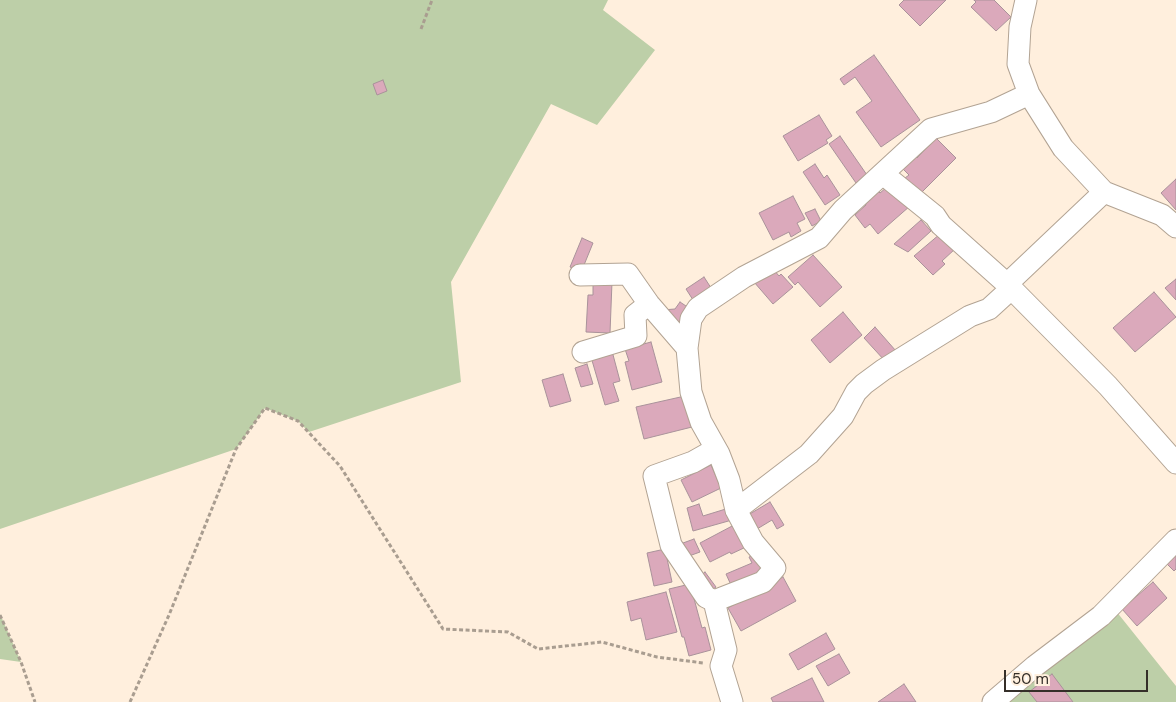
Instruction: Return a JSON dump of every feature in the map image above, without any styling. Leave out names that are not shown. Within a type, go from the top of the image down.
[{"type":"street","points":[[1026,0],[1020,27],[1018,64],[1028,94],[1063,148],[1104,192],[1162,214],[1176,227]]},
{"type":"street","points":[[714,601],[763,582],[775,568],[753,542],[736,510],[729,480],[701,422],[691,392],[688,348],[691,319],[698,308],[744,277],[819,238],[843,210],[932,130],[991,112],[1028,94]]},
{"type":"street","points":[[883,174],[935,216],[941,225],[1010,286],[1108,386],[1176,462]]},
{"type":"street","points":[[736,510],[809,454],[835,427],[856,392],[864,384],[883,370],[970,316],[989,309],[1104,192]]},
{"type":"street","points":[[580,275],[628,274],[649,304],[688,348]]},
{"type":"street","points":[[583,352],[636,336],[635,315],[649,304]]},
{"type":"street","points":[[716,450],[694,462],[654,476],[670,546],[706,596],[714,601],[726,650],[721,666],[732,702]]},
{"type":"street","points":[[993,702],[1035,666],[1101,616],[1176,540]]},
{"type":"path","points":[[421,29],[432,0]]},
{"type":"path","points":[[130,702],[169,615],[236,449],[265,408],[298,421],[340,466],[443,629],[508,632],[538,649],[602,642],[657,657],[721,666]]},
{"type":"path","points":[[0,615],[21,662],[35,702]]},
{"type":"green space","points":[[0,0],[608,0],[603,10],[655,50],[597,125],[551,104],[451,282],[461,382],[309,432],[298,421],[265,408],[236,449],[0,529]]},
{"type":"green space","points":[[1116,611],[1176,686],[1176,702],[1006,702]]},
{"type":"green space","points":[[0,614],[21,662],[0,659]]},
{"type":"building","points":[[904,0],[946,0],[920,26],[899,5]]},
{"type":"building","points":[[974,0],[994,0],[1011,17],[996,31],[971,7],[976,2]]},
{"type":"building","points":[[874,55],[920,120],[881,147],[856,112],[872,101],[855,77],[844,85],[840,79]]},
{"type":"building","points":[[383,80],[387,91],[377,95],[373,84]]},
{"type":"building","points":[[819,115],[832,136],[826,140],[828,143],[798,161],[783,136]]},
{"type":"building","points":[[840,136],[867,175],[856,183],[829,144]]},
{"type":"building","points":[[936,138],[956,158],[920,194],[905,178],[909,175],[902,168],[915,155],[917,158]]},
{"type":"building","points":[[815,164],[824,178],[827,175],[840,195],[825,205],[803,172]]},
{"type":"building","points":[[1176,179],[1176,210],[1161,193]]},
{"type":"building","points":[[887,187],[910,206],[878,234],[870,224],[865,228],[855,215],[878,191],[880,193]]},
{"type":"building","points":[[793,196],[805,219],[797,223],[801,231],[791,237],[789,232],[773,240],[759,213]]},
{"type":"building","points":[[815,209],[821,221],[812,226],[805,213]]},
{"type":"building","points":[[921,220],[931,231],[908,252],[894,244]]},
{"type":"building","points":[[940,234],[955,249],[942,261],[945,264],[933,275],[914,256]]},
{"type":"building","points":[[582,238],[593,243],[584,265],[580,264],[577,270],[570,267]]},
{"type":"building","points":[[813,255],[842,287],[820,307],[798,282],[795,285],[788,277]]},
{"type":"building","points":[[774,270],[779,276],[781,274],[793,287],[773,304],[754,282]]},
{"type":"building","points":[[704,277],[713,291],[695,303],[686,289]]},
{"type":"building","points":[[1176,279],[1176,300],[1165,288]]},
{"type":"building","points":[[593,281],[612,282],[610,333],[586,332],[588,295],[593,295]]},
{"type":"building","points":[[1154,292],[1176,317],[1135,352],[1113,328]]},
{"type":"building","points":[[680,302],[689,308],[682,333],[662,310],[675,309]]},
{"type":"building","points":[[843,312],[862,335],[830,363],[811,340]]},
{"type":"building","points":[[875,327],[896,351],[885,361],[864,338]]},
{"type":"building","points":[[651,342],[662,382],[632,390],[625,362],[629,361],[625,349]]},
{"type":"building","points":[[612,351],[620,381],[613,383],[619,401],[605,405],[591,357]]},
{"type":"building","points":[[587,364],[593,384],[581,387],[575,368]]},
{"type":"building","points":[[563,374],[571,401],[550,407],[542,380]]},
{"type":"building","points":[[685,396],[692,427],[644,439],[636,407]]},
{"type":"building","points":[[711,465],[721,488],[692,502],[681,480]]},
{"type":"building","points":[[770,502],[784,525],[777,529],[772,520],[757,529],[748,515]]},
{"type":"building","points":[[699,504],[703,516],[729,508],[732,520],[693,531],[687,508]]},
{"type":"building","points":[[734,525],[746,547],[731,554],[730,552],[710,562],[700,543]]},
{"type":"building","points":[[694,539],[700,552],[689,556],[683,543]]},
{"type":"building","points":[[665,549],[672,582],[654,586],[647,553]]},
{"type":"building","points":[[756,554],[763,571],[731,585],[726,574],[752,563],[749,557]]},
{"type":"building","points":[[1176,554],[1176,569],[1174,571],[1167,564]]},
{"type":"building","points":[[705,572],[716,587],[709,592],[699,577]]},
{"type":"building","points":[[783,577],[796,601],[741,631],[728,608]]},
{"type":"building","points":[[1153,582],[1167,598],[1137,626],[1122,609]]},
{"type":"building","points":[[690,584],[702,628],[705,627],[711,650],[689,656],[669,589]]},
{"type":"building","points":[[666,592],[677,632],[646,640],[641,618],[631,621],[627,602]]},
{"type":"building","points":[[826,633],[835,649],[798,670],[789,654]]},
{"type":"building","points":[[839,654],[850,673],[828,686],[816,666]]},
{"type":"building","points":[[1052,674],[1073,702],[1037,702],[1029,692]]},
{"type":"building","points":[[812,678],[824,702],[773,702],[771,698]]},
{"type":"building","points":[[904,684],[916,702],[878,702]]}]
